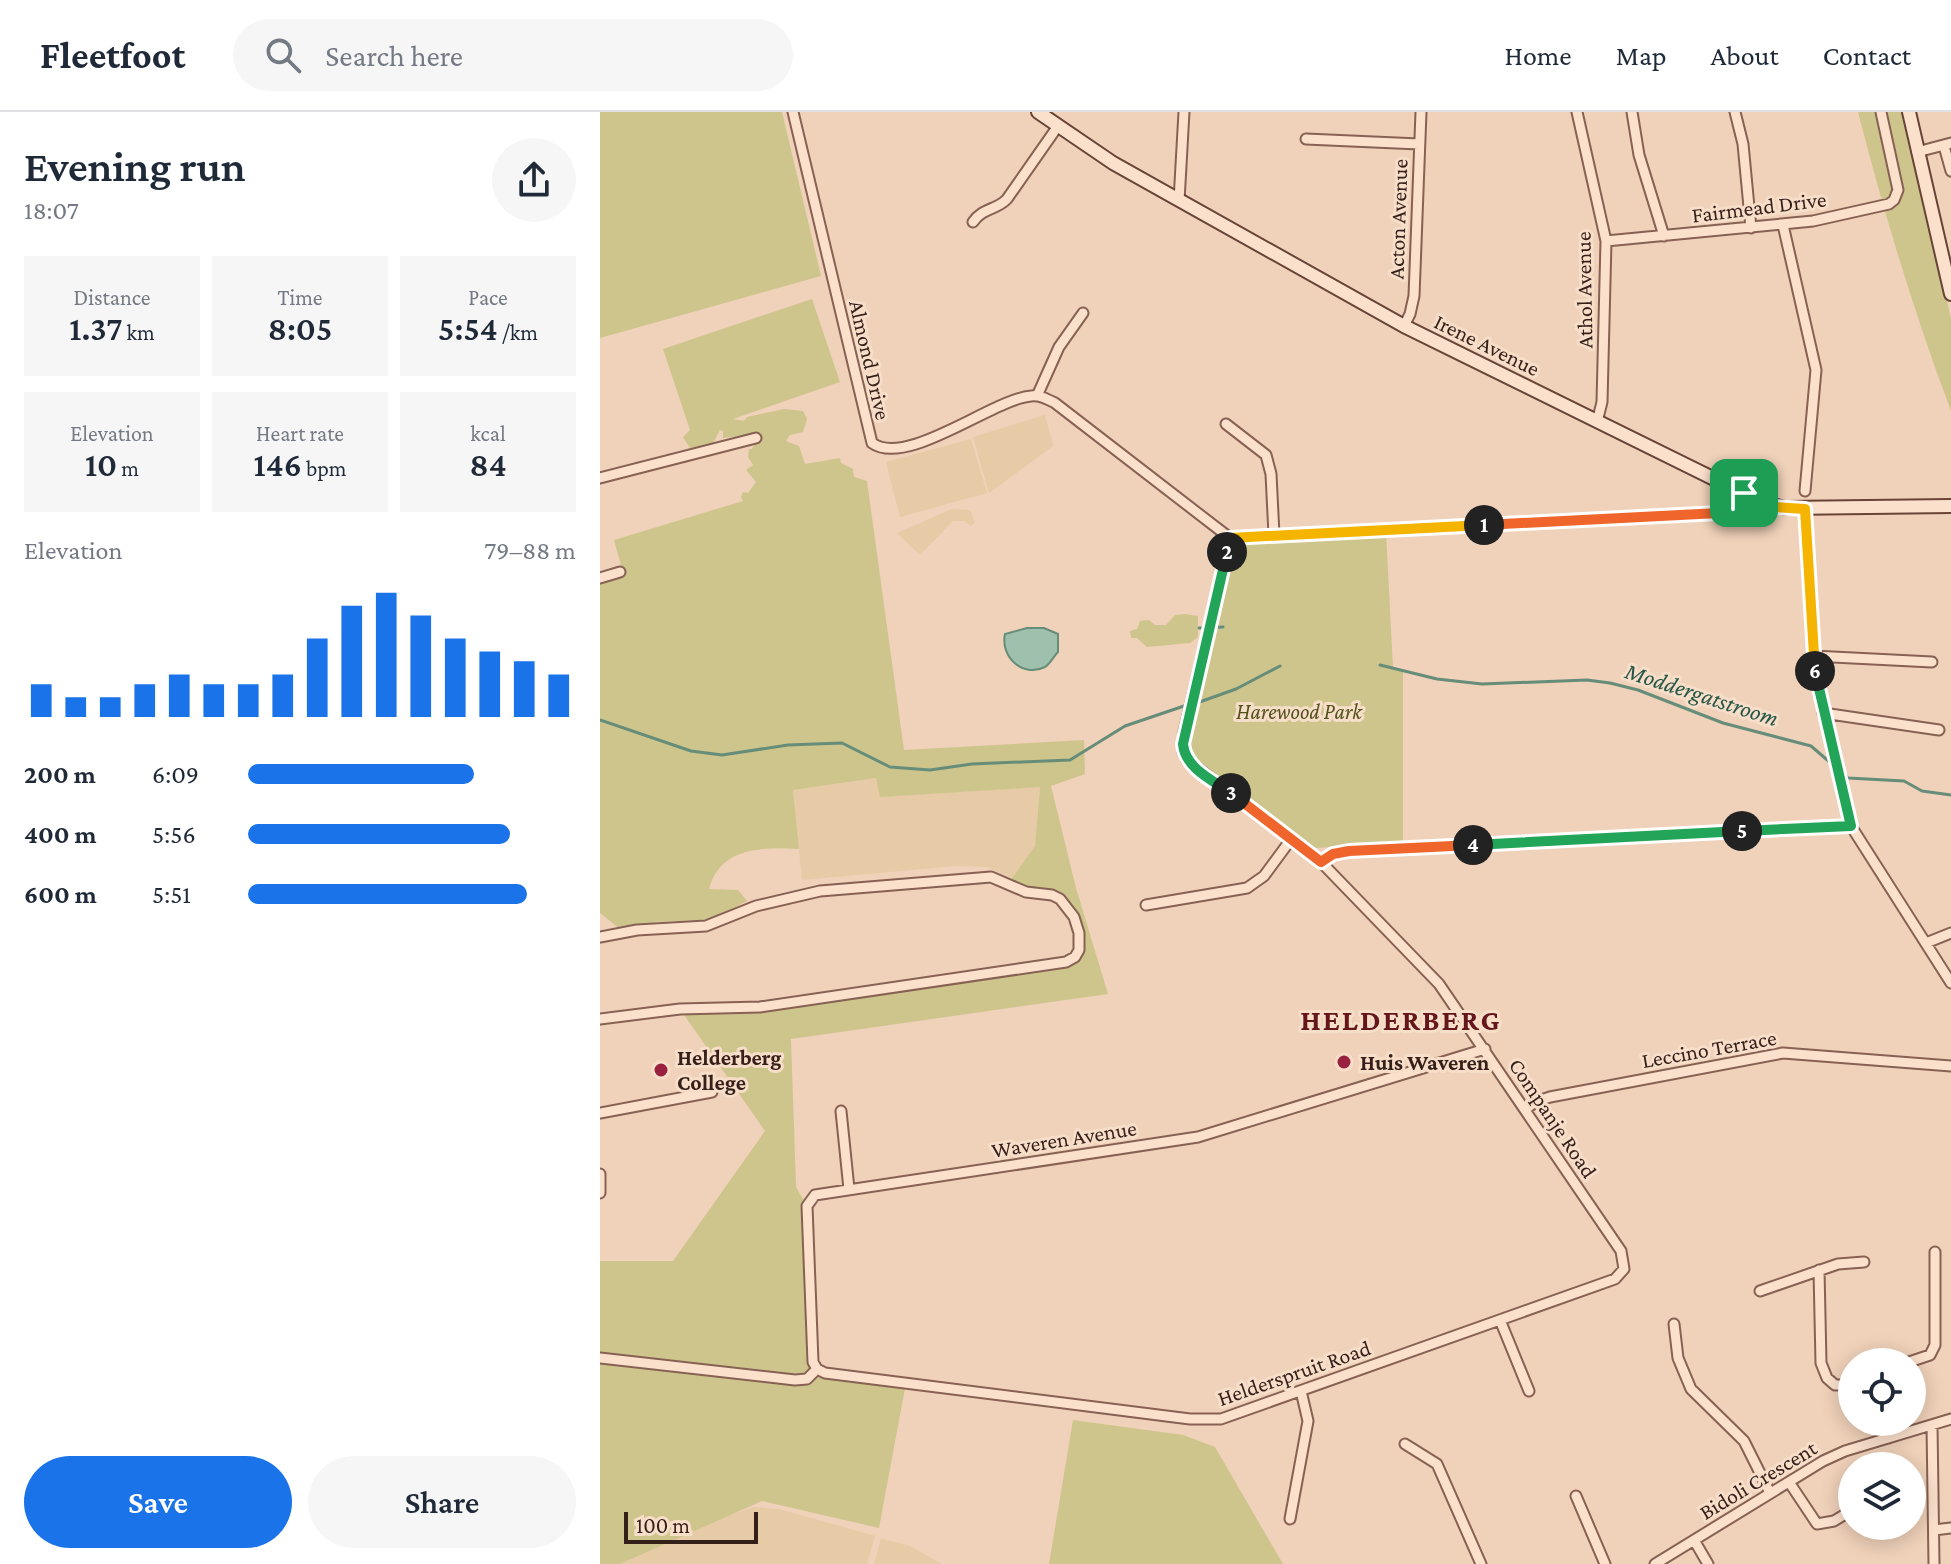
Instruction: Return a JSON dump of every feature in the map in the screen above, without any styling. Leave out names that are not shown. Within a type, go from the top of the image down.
[{"type":"street","name":"Almond Drive","points":[[793,112],[872,443],[886,449],[918,443],[1022,398],[1037,396]]},
{"type":"street","name":"Irene Avenue","points":[[1038,112],[1113,163],[1404,326],[1775,507],[1951,506]]},
{"type":"street","points":[[1179,201],[1184,112]]},
{"type":"street","name":"Acton Avenue","points":[[1404,326],[1414,296],[1421,112]]},
{"type":"street","name":"Athol Avenue","points":[[1577,112],[1606,241],[1602,402],[1597,422]]},
{"type":"street","points":[[1632,112],[1639,155],[1664,236]]},
{"type":"street","points":[[1735,112],[1743,144],[1751,228]]},
{"type":"street","name":"Fairmead Drive","points":[[1606,241],[1830,219],[1889,204],[1897,195],[1897,181],[1881,112]]},
{"type":"street","points":[[1909,112],[1951,294]]},
{"type":"street","points":[[973,222],[979,213],[1004,208],[1058,126]]},
{"type":"street","points":[[1306,139],[1419,144]]},
{"type":"street","points":[[1917,152],[1948,144],[1951,171]]},
{"type":"street","points":[[1783,225],[1816,370],[1805,491]]},
{"type":"street","points":[[1083,313],[1059,347],[1037,396],[1055,403],[1230,538],[1719,513],[1734,507],[1744,493]]},
{"type":"street","points":[[1226,424],[1266,455],[1271,474],[1274,535]]},
{"type":"street","points":[[600,478],[756,438]]},
{"type":"street","points":[[1805,509],[1813,656],[1823,713],[1851,826],[1951,983]]},
{"type":"street","name":"Companje Road","points":[[1230,538],[1184,732],[1183,752],[1193,767],[1321,862],[1439,984],[1621,1251],[1624,1269]]},
{"type":"street","points":[[600,578],[620,572]]},
{"type":"street","points":[[1813,656],[1932,662]]},
{"type":"street","points":[[1823,713],[1939,730]]},
{"type":"street","points":[[1321,862],[1333,854],[1349,851],[1851,826]]},
{"type":"street","points":[[1146,905],[1247,888],[1264,876],[1292,838]]},
{"type":"street","points":[[600,937],[637,930],[706,926],[756,906],[820,891],[991,877],[1026,892],[1060,899],[1074,917],[1080,943],[1075,957],[1066,962],[760,1007],[680,1009],[600,1019]]},
{"type":"street","points":[[1926,943],[1951,933]]},
{"type":"street","name":"Waveren Avenue","points":[[817,1369],[813,1362],[807,1206],[815,1195],[1198,1137],[1485,1049]]},
{"type":"street","name":"Leccino Terrace","points":[[1526,1109],[1550,1097],[1783,1053],[1951,1066]]},
{"type":"street","points":[[600,1113],[712,1092]]},
{"type":"street","points":[[841,1111],[849,1189]]},
{"type":"street","points":[[600,1174],[600,1193]]},
{"type":"street","points":[[1926,1356],[1935,1345],[1935,1252]]},
{"type":"street","points":[[1760,1291],[1838,1264],[1864,1262]]},
{"type":"street","name":"Helderspruit Road","points":[[817,1369],[825,1373],[1221,1419],[1615,1279],[1624,1269]]},
{"type":"street","points":[[1819,1270],[1823,1369],[1838,1385]]},
{"type":"street","points":[[1500,1320],[1529,1391]]},
{"type":"street","points":[[1674,1324],[1678,1358],[1686,1380],[1706,1406],[1744,1441],[1770,1493]]},
{"type":"street","points":[[600,1358],[795,1380],[807,1379],[817,1369]]},
{"type":"street","points":[[1290,1519],[1308,1421],[1301,1391]]},
{"type":"street","name":"Bidoli Crescent","points":[[1655,1564],[1834,1455],[1951,1419]]},
{"type":"street","points":[[1932,1425],[1934,1564]]},
{"type":"street","points":[[1405,1444],[1437,1464],[1481,1564]]},
{"type":"street","points":[[1789,1482],[1817,1524],[1838,1519]]},
{"type":"street","points":[[1576,1496],[1605,1564]]},
{"type":"street","points":[[1934,1530],[1951,1528]]},
{"type":"street","points":[[1694,1540],[1708,1564]]},
{"type":"shaded area","points":[[1045,415],[1053,446],[989,493],[973,437]]},
{"type":"shaded area","points":[[971,439],[987,493],[900,517],[886,462]]},
{"type":"shaded area","points":[[952,509],[970,510],[975,523],[971,526],[965,521],[953,521],[920,555],[897,533]]},
{"type":"shaded area","points":[[1027,628],[1044,628],[1058,634],[1058,652],[1049,664],[1037,670],[1029,670],[1015,663],[1004,642],[1005,634]]},
{"type":"shaded area","points":[[876,778],[880,796],[1040,787],[1035,846],[1012,878],[987,867],[956,866],[802,880],[793,790]]},
{"type":"shaded area","points":[[754,1507],[779,1509],[875,1536],[867,1564],[621,1564],[721,1518]]},
{"type":"shaded area","points":[[881,1539],[908,1545],[942,1564],[874,1564]]},
{"type":"green space","points":[[600,112],[782,112],[821,276],[600,338]]},
{"type":"green space","points":[[1858,112],[1904,112],[1951,318],[1951,411],[1900,263]]},
{"type":"green space","points":[[812,299],[840,382],[733,419],[744,421],[747,417],[784,409],[803,411],[807,419],[803,432],[790,435],[786,441],[799,446],[805,464],[840,458],[841,463],[853,469],[854,477],[867,481],[904,750],[1084,740],[1085,774],[1051,786],[1076,888],[1108,994],[791,1039],[796,1187],[804,1201],[810,1370],[804,1377],[600,1354],[600,1261],[673,1261],[765,1131],[680,1009],[760,1007],[1072,959],[1079,933],[1060,899],[1011,885],[1012,878],[1035,846],[1040,787],[880,797],[876,778],[793,790],[799,849],[771,848],[744,852],[722,865],[709,889],[738,890],[747,901],[717,917],[653,922],[654,929],[625,933],[600,913],[600,583],[624,576],[614,540],[743,501],[743,492],[748,493],[756,482],[746,470],[753,465],[748,457],[749,449],[754,445],[739,436],[723,438],[723,431],[720,430],[711,447],[690,448],[683,437],[690,430],[663,349]]},
{"type":"green space","name":"Harewood Park","points":[[1386,533],[1393,667],[1403,670],[1403,844],[1313,848],[1197,764],[1188,739],[1234,544]]},
{"type":"green space","points":[[1175,615],[1198,616],[1198,637],[1190,643],[1147,647],[1137,638],[1131,638],[1130,631],[1137,629],[1140,621],[1166,625]]},
{"type":"green space","points":[[600,1358],[795,1380],[817,1369],[906,1383],[879,1528],[762,1501],[620,1564],[600,1564]]},
{"type":"green space","points":[[1073,1420],[1183,1435],[1215,1447],[1283,1564],[1049,1564]]},
{"type":"waterway","points":[[1199,628],[1223,627]]},
{"type":"waterway","name":"Moddergatstroom","points":[[1380,665],[1437,679],[1482,684],[1587,680],[1610,683],[1638,690],[1723,723],[1811,746],[1833,765]]},
{"type":"waterway","points":[[1194,704],[1236,689],[1280,666]]},
{"type":"waterway","points":[[600,720],[691,751],[722,755],[788,745],[842,743],[890,767],[930,770],[972,764],[1070,760],[1125,726],[1187,705]]},
{"type":"waterway","name":"Moddergatstroom","points":[[1841,772],[1848,778],[1904,781],[1922,791],[1951,795]]},
{"type":"place","name":"Huis Waveren","points":[[1344,1062]]},
{"type":"place","name":"Helderberg College","points":[[661,1070]]},
{"type":"district","name":"HELDERBERG","points":[[1401,1019]]},
{"type":"route","points":[[1744,493],[1775,507],[1805,509],[1816,680],[1851,826],[1349,851],[1333,854],[1321,862],[1193,767],[1183,752],[1184,732],[1230,538],[1707,514],[1727,512],[1744,493]]}]
